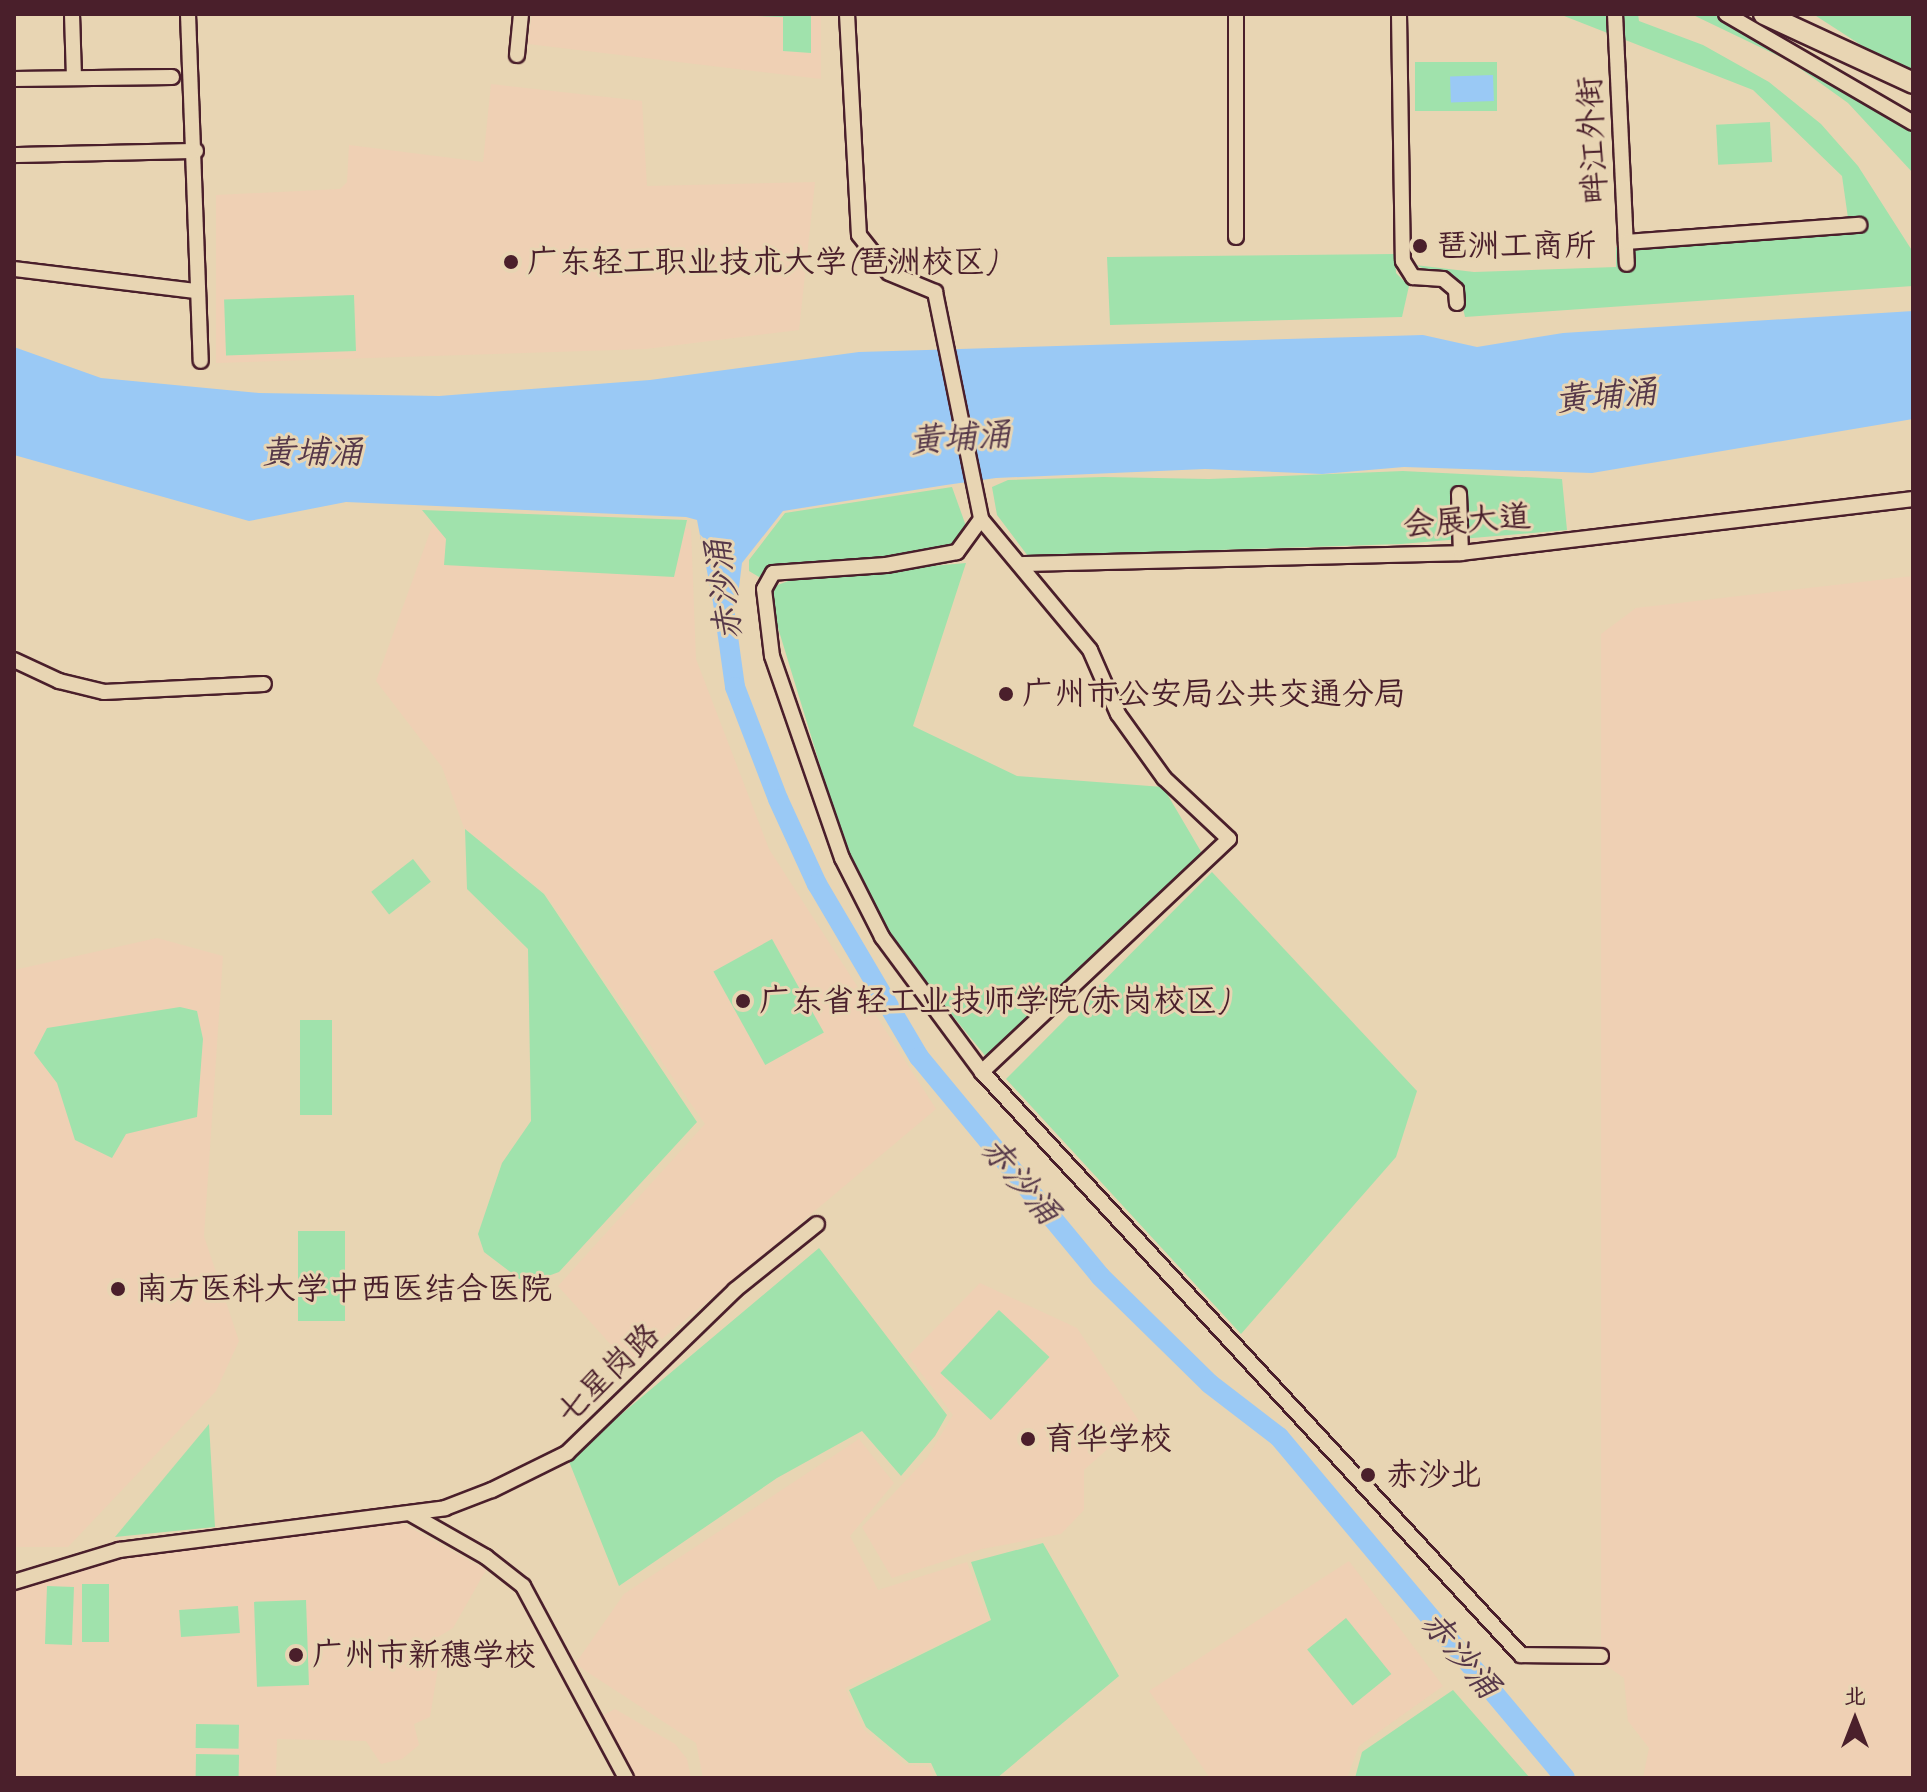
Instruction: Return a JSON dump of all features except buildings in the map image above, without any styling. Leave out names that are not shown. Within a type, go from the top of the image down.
[{"type":"highway","points":[[1764,14],[1913,81]]},
{"type":"highway","points":[[1798,14],[1913,81]]},
{"type":"street","points":[[72,14],[74,78]]},
{"type":"street","points":[[188,14],[196,151],[201,361]]},
{"type":"street","points":[[517,55],[521,14]]},
{"type":"street","points":[[847,14],[859,235],[889,273],[935,292],[981,519],[1022,564],[1090,650],[1118,714],[1164,778],[1229,839],[982,1072]]},
{"type":"street","points":[[1236,14],[1236,237]]},
{"type":"street","points":[[1399,14],[1406,259],[1413,277],[1443,279],[1456,290],[1457,303]]},
{"type":"street","name":"畔江外街","points":[[1615,14],[1627,264]]},
{"type":"street","points":[[1726,14],[1913,123]]},
{"type":"street","points":[[14,79],[172,77]]},
{"type":"street","points":[[14,155],[196,151]]},
{"type":"street","points":[[1626,242],[1859,225]]},
{"type":"street","points":[[14,269],[197,291]]},
{"type":"street","points":[[1459,494],[1461,553]]},
{"type":"street","name":"会展大道","points":[[1022,564],[1461,553],[1913,499]]},
{"type":"street","points":[[981,519],[957,552],[886,565],[773,573],[764,589],[772,656],[842,858],[882,937],[982,1072],[1521,1655],[1601,1656]]},
{"type":"street","points":[[14,660],[59,681],[104,692],[264,684]]},
{"type":"street","name":"七星岗路","points":[[14,1582],[119,1550],[445,1508],[567,1453],[735,1290],[817,1224]]},
{"type":"street","points":[[408,1513],[486,1557],[523,1586],[626,1778]]},
{"type":"shaded area","points":[[532,14],[821,14],[821,79],[528,44]]},
{"type":"shaded area","name":"广东轻工职业技术大学(琶洲校区)","points":[[491,84],[642,101],[647,186],[815,182],[799,330],[646,349],[216,363],[216,195],[340,189],[347,182],[349,145],[483,162]]},
{"type":"shaded area","name":"广东省轻工业技师学院(赤岗校区)","points":[[434,521],[691,529],[696,659],[769,849],[936,1109],[630,1366],[558,1286],[705,1124],[545,893],[464,828],[442,767],[376,681]]},
{"type":"shaded area","points":[[1913,576],[1913,1778],[1643,1778],[1649,1748],[1628,1721],[1624,1678],[1601,1662],[1601,634],[1636,608]]},
{"type":"shaded area","name":"南方医科大学中西医结合医院","points":[[157,938],[223,956],[204,1236],[239,1341],[216,1391],[68,1547],[14,1547],[14,970]]},
{"type":"shaded area","name":"育华学校","points":[[980,1283],[1077,1328],[1139,1421],[1084,1470],[1084,1510],[1061,1534],[982,1549],[892,1578],[862,1527],[927,1458],[953,1415],[908,1356]]},
{"type":"shaded area","points":[[859,1439],[894,1483],[850,1536],[878,1590],[967,1562],[989,1621],[845,1688],[863,1729],[905,1765],[929,1767],[934,1778],[703,1778],[696,1743],[575,1664],[624,1594]]},
{"type":"shaded area","name":"广州市新穗学校","points":[[402,1523],[486,1570],[453,1628],[428,1643],[438,1668],[430,1717],[414,1724],[419,1745],[402,1759],[381,1764],[366,1741],[277,1739],[276,1778],[14,1778],[14,1589],[75,1568],[153,1554]]},
{"type":"shaded area","points":[[1349,1561],[1443,1686],[1359,1746],[1347,1778],[1210,1778],[1149,1691]]},
{"type":"shaded area","points":[[615,1709],[675,1744],[687,1759],[691,1778],[630,1778],[600,1717]]},
{"type":"green space","points":[[704,14],[811,14],[811,53],[783,51],[783,17]]},
{"type":"green space","points":[[1559,14],[1638,14],[1639,21],[1703,45],[1769,82],[1821,124],[1858,166],[1913,252],[1913,286],[1465,317],[1457,282],[1415,265],[1474,272],[1616,267],[1616,247],[1632,246],[1632,236],[1848,218],[1842,176],[1753,90]]},
{"type":"green space","points":[[1691,14],[1714,14],[1734,23],[1913,127],[1913,173],[1848,103],[1791,62]]},
{"type":"green space","points":[[1813,14],[1911,14],[1913,74],[1861,45]]},
{"type":"green space","points":[[1415,62],[1497,62],[1497,111],[1415,111]]},
{"type":"green space","points":[[1770,122],[1772,162],[1718,165],[1716,125]]},
{"type":"green space","points":[[1395,254],[1396,273],[1409,286],[1402,317],[1110,325],[1107,257]]},
{"type":"green space","points":[[354,295],[356,351],[226,356],[224,300]]},
{"type":"green space","points":[[1403,471],[1562,479],[1567,530],[1401,544],[1028,556],[997,515],[992,487],[1008,480],[1103,477],[1209,479]]},
{"type":"green space","points":[[952,487],[966,526],[957,550],[888,562],[777,570],[759,577],[749,571],[749,560],[785,513]]},
{"type":"green space","points":[[422,510],[687,520],[674,577],[444,565],[446,539]]},
{"type":"green space","points":[[966,563],[913,726],[1017,776],[1163,787],[1203,855],[987,1058],[891,940],[849,860],[771,605],[775,586],[796,578]]},
{"type":"green space","points":[[465,829],[544,894],[697,1122],[559,1272],[526,1284],[484,1252],[478,1234],[502,1163],[531,1121],[528,949],[467,889]]},
{"type":"green space","points":[[413,859],[431,882],[389,914],[371,892]]},
{"type":"green space","points":[[1212,872],[1417,1091],[1396,1157],[1241,1334],[1006,1079]]},
{"type":"green space","points":[[772,939],[824,1033],[765,1065],[713,971]]},
{"type":"green space","points":[[180,1007],[197,1011],[203,1039],[197,1117],[126,1134],[112,1158],[75,1140],[57,1083],[34,1053],[47,1028]]},
{"type":"green space","points":[[300,1020],[332,1020],[332,1115],[300,1115]]},
{"type":"green space","points":[[298,1231],[345,1231],[345,1321],[298,1321]]},
{"type":"green space","points":[[819,1248],[947,1415],[935,1436],[901,1476],[862,1431],[777,1478],[619,1586],[568,1459]]},
{"type":"green space","points":[[999,1310],[1049,1357],[991,1420],[940,1373]]},
{"type":"green space","points":[[209,1424],[215,1527],[115,1537]]},
{"type":"green space","points":[[1043,1543],[1119,1676],[997,1778],[938,1778],[931,1763],[909,1763],[866,1727],[849,1690],[991,1620],[971,1562]]},
{"type":"green space","points":[[82,1584],[109,1584],[109,1642],[82,1642]]},
{"type":"green space","points":[[47,1586],[74,1587],[72,1645],[45,1644]]},
{"type":"green space","points":[[306,1600],[309,1685],[257,1687],[254,1602]]},
{"type":"green space","points":[[238,1606],[240,1633],[181,1637],[179,1610]]},
{"type":"green space","points":[[1346,1618],[1391,1674],[1352,1705],[1307,1649]]},
{"type":"green space","points":[[1453,1690],[1530,1778],[1355,1778],[1362,1752]]},
{"type":"green space","points":[[196,1724],[239,1725],[239,1749],[196,1748]]},
{"type":"green space","points":[[196,1754],[239,1755],[239,1778],[196,1778]]},
{"type":"water","points":[[1493,75],[1494,101],[1451,102],[1450,77]]},
{"type":"water","name":"黄埔涌","points":[[1913,311],[1913,419],[1592,473],[1404,467],[1322,474],[1205,469],[996,478],[946,485],[783,511],[742,563],[737,603],[714,607],[697,520],[686,517],[346,502],[249,521],[14,455],[14,347],[101,378],[259,393],[439,396],[650,380],[859,352],[1423,335],[1477,347],[1563,333]]},
{"type":"waterway","name":"赤沙涌","points":[[720,580],[735,687],[778,799],[817,884],[919,1057],[1100,1276],[1210,1384],[1279,1437],[1565,1778]]},
{"type":"place","name":"琶洲工商所","points":[[1420,246]]},
{"type":"place","name":"广东轻工职业技术大学(琶洲校区)","points":[[511,262]]},
{"type":"place","name":"广州市公安局公共交通分局","points":[[1006,694]]},
{"type":"place","name":"广东省轻工业技师学院(赤岗校区)","points":[[743,1001]]},
{"type":"place","name":"南方医科大学中西医结合医院","points":[[118,1289]]},
{"type":"place","name":"育华学校","points":[[1028,1439]]},
{"type":"place","name":"赤沙北","points":[[1368,1475]]},
{"type":"place","name":"广州市新穗学校","points":[[296,1655]]}]
